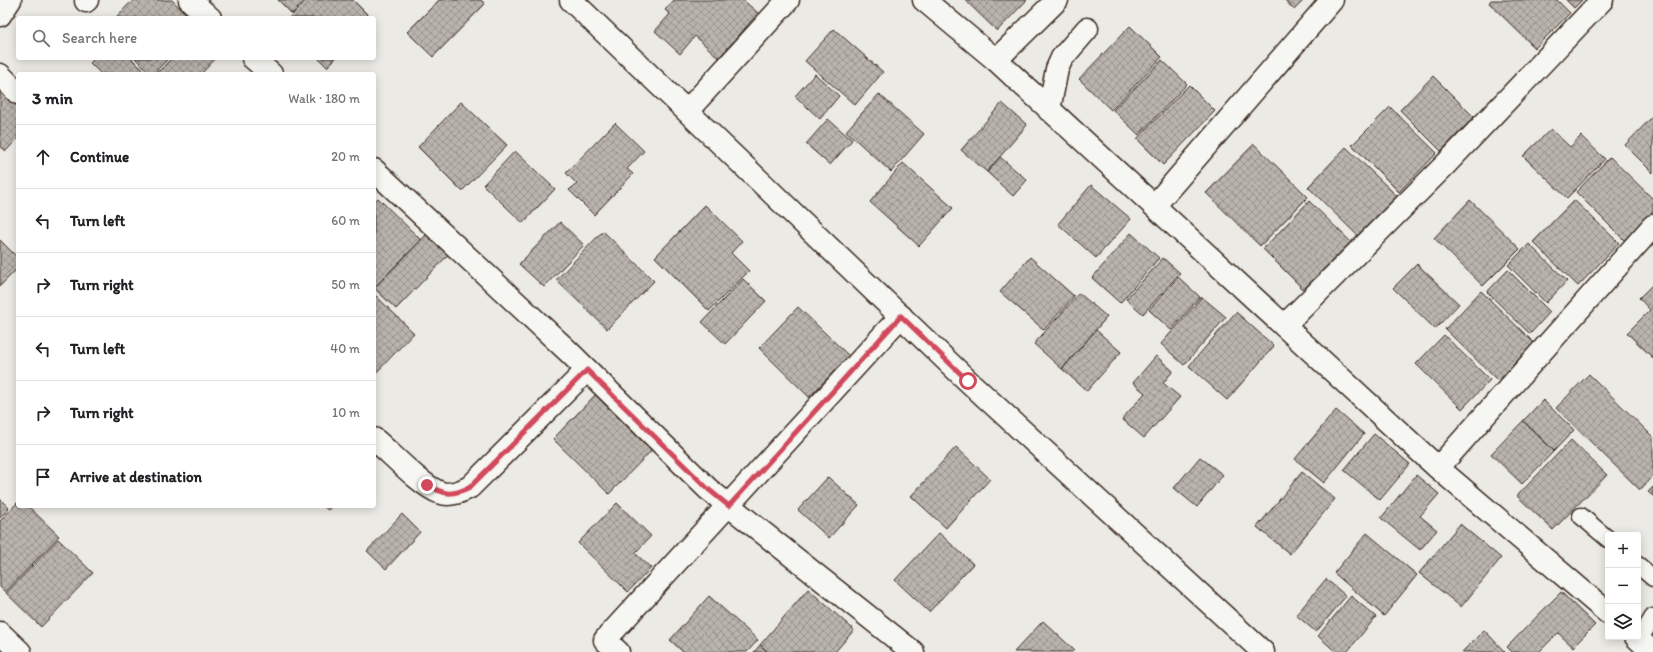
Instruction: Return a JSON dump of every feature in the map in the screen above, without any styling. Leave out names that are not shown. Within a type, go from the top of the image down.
[{"type":"street","points":[[0,15],[10,0]]},
{"type":"street","points":[[190,0],[208,16]]},
{"type":"street","points":[[571,0],[968,381],[1258,650]]},
{"type":"street","points":[[687,111],[788,0]]},
{"type":"street","points":[[924,0],[996,60],[1438,468],[1605,610]]},
{"type":"street","points":[[996,60],[1057,0]]},
{"type":"street","points":[[1154,206],[1332,0]]},
{"type":"street","points":[[1284,326],[1445,165],[1602,0]]},
{"type":"street","points":[[1050,110],[1057,69],[1062,58],[1087,29]]},
{"type":"street","points":[[255,60],[269,72]]},
{"type":"street","points":[[0,74],[16,91]]},
{"type":"street","points":[[376,172],[587,370],[708,489],[913,652]]},
{"type":"street","points":[[1438,468],[1653,227]]},
{"type":"street","points":[[606,648],[729,506],[901,316]]},
{"type":"street","points":[[376,441],[427,485],[442,493],[458,493],[470,487],[587,370]]},
{"type":"street","points":[[0,633],[20,652]]},
{"type":"lane","points":[[1581,516],[1605,536]]},
{"type":"lane","points":[[1641,568],[1653,578]]},
{"type":"lane","points":[[1642,643],[1653,617]]},
{"type":"building","points":[[133,0],[172,0],[188,16],[117,16]]},
{"type":"building","points":[[278,0],[306,0],[292,14]]},
{"type":"building","points":[[306,0],[353,0],[369,16],[291,16]]},
{"type":"building","points":[[439,0],[481,0],[485,4],[433,57],[407,32]]},
{"type":"building","points":[[674,0],[743,0],[758,13],[719,58],[695,36],[680,54],[655,31],[670,14],[665,10]]},
{"type":"building","points":[[965,0],[1027,0],[997,31]]},
{"type":"building","points":[[1285,0],[1304,0],[1294,10]]},
{"type":"building","points":[[1491,0],[1557,0],[1570,13],[1535,48],[1489,3]]},
{"type":"building","points":[[1566,0],[1582,0],[1574,8]]},
{"type":"building","points":[[1130,26],[1162,57],[1111,110],[1079,79]]},
{"type":"building","points":[[834,29],[883,72],[855,105],[805,61]]},
{"type":"building","points":[[93,60],[133,60],[145,72],[99,72],[90,63]]},
{"type":"building","points":[[137,60],[167,60],[155,72],[149,72]]},
{"type":"building","points":[[170,60],[214,60],[203,72],[158,72]]},
{"type":"building","points":[[320,60],[334,60],[327,67]]},
{"type":"building","points":[[1162,60],[1187,84],[1139,135],[1113,110]]},
{"type":"building","points":[[815,74],[839,96],[820,119],[795,96]]},
{"type":"building","points":[[1433,76],[1474,117],[1441,151],[1400,110]]},
{"type":"building","points":[[1189,85],[1215,111],[1163,165],[1137,139]]},
{"type":"building","points":[[0,89],[16,105],[16,140],[6,151],[0,146]]},
{"type":"building","points":[[879,94],[924,134],[891,172],[846,131]]},
{"type":"building","points":[[461,102],[507,145],[462,191],[418,147]]},
{"type":"building","points":[[1002,103],[1027,125],[987,172],[961,150]]},
{"type":"building","points":[[1390,107],[1437,153],[1399,192],[1352,145]]},
{"type":"building","points":[[1653,116],[1653,173],[1625,145]]},
{"type":"building","points":[[828,119],[852,140],[830,165],[806,144]]},
{"type":"building","points":[[615,123],[644,151],[627,169],[633,174],[594,215],[569,190],[577,184],[566,173]]},
{"type":"building","points":[[1551,129],[1570,147],[1581,136],[1605,159],[1567,198],[1523,156]]},
{"type":"building","points":[[1254,144],[1308,197],[1260,246],[1206,193]]},
{"type":"building","points":[[1346,147],[1398,197],[1359,237],[1308,187]]},
{"type":"building","points":[[515,151],[555,189],[523,223],[483,185]]},
{"type":"building","points":[[1000,157],[1027,180],[1013,196],[987,172]]},
{"type":"building","points":[[1610,157],[1653,199],[1653,212],[1625,241],[1576,192]]},
{"type":"building","points":[[903,163],[953,208],[919,246],[870,202]]},
{"type":"building","points":[[1091,185],[1131,219],[1096,258],[1058,224]]},
{"type":"building","points":[[378,198],[421,240],[376,286],[376,200]]},
{"type":"building","points":[[1470,200],[1520,249],[1483,286],[1434,238]]},
{"type":"building","points":[[1574,200],[1619,243],[1578,286],[1533,242]]},
{"type":"building","points":[[1309,201],[1352,243],[1305,291],[1263,249]]},
{"type":"building","points":[[705,205],[742,241],[731,253],[749,271],[709,311],[655,257]]},
{"type":"building","points":[[560,222],[584,245],[544,287],[519,264]]},
{"type":"building","points":[[603,231],[654,281],[607,329],[556,280]]},
{"type":"building","points":[[428,233],[449,254],[396,309],[376,290],[376,286]]},
{"type":"building","points":[[1131,233],[1159,258],[1120,303],[1092,278]]},
{"type":"building","points":[[0,240],[16,256],[16,270],[0,286]]},
{"type":"building","points":[[1529,244],[1567,281],[1546,303],[1508,265]]},
{"type":"building","points":[[1030,257],[1074,296],[1044,330],[1000,292]]},
{"type":"building","points":[[1163,258],[1180,273],[1143,314],[1126,299]]},
{"type":"building","points":[[1417,264],[1459,304],[1435,329],[1393,288]]},
{"type":"building","points":[[1508,270],[1550,312],[1530,334],[1487,292]]},
{"type":"building","points":[[1178,277],[1200,297],[1171,330],[1149,310]]},
{"type":"building","points":[[743,279],[766,301],[725,344],[702,322]]},
{"type":"building","points":[[1653,284],[1653,358],[1627,333],[1650,310],[1639,298]]},
{"type":"building","points":[[1481,291],[1534,343],[1498,381],[1445,329]]},
{"type":"building","points":[[1079,293],[1107,317],[1062,369],[1034,344]]},
{"type":"building","points":[[376,296],[414,333],[376,373]]},
{"type":"building","points":[[1202,297],[1226,317],[1184,365],[1161,344]]},
{"type":"building","points":[[798,307],[849,356],[809,397],[759,348]]},
{"type":"building","points":[[1236,312],[1274,346],[1227,400],[1189,366]]},
{"type":"building","points":[[1096,330],[1121,352],[1087,391],[1062,369]]},
{"type":"building","points":[[1444,335],[1490,380],[1462,409],[1416,364]]},
{"type":"building","points":[[1156,356],[1173,371],[1163,383],[1180,397],[1144,438],[1122,419],[1145,393],[1133,383]]},
{"type":"building","points":[[1589,374],[1653,437],[1653,476],[1640,490],[1556,408]]},
{"type":"building","points":[[597,393],[654,448],[609,494],[553,439]]},
{"type":"building","points":[[1543,400],[1574,430],[1554,451],[1523,421]]},
{"type":"building","points":[[1336,410],[1364,434],[1324,483],[1295,459]]},
{"type":"building","points":[[1523,421],[1554,451],[1522,484],[1491,454]]},
{"type":"building","points":[[1374,434],[1410,464],[1380,500],[1344,470]]},
{"type":"building","points":[[1571,440],[1607,475],[1553,530],[1517,496]]},
{"type":"building","points":[[956,447],[990,479],[946,528],[911,496]]},
{"type":"building","points":[[1200,457],[1223,475],[1197,507],[1174,488]]},
{"type":"building","points":[[1302,472],[1335,499],[1290,554],[1257,527]]},
{"type":"building","points":[[1416,475],[1439,494],[1420,516],[1437,530],[1420,550],[1381,518]]},
{"type":"building","points":[[828,477],[859,505],[829,538],[798,510]]},
{"type":"building","points":[[1653,487],[1653,496],[1648,492]]},
{"type":"building","points":[[0,499],[9,508],[0,518]]},
{"type":"building","points":[[617,503],[651,536],[635,553],[651,568],[628,592],[578,543]]},
{"type":"building","points":[[16,504],[16,508],[30,508],[59,536],[5,592],[0,587],[0,521]]},
{"type":"building","points":[[402,514],[420,532],[386,569],[367,551]]},
{"type":"building","points":[[1460,524],[1501,558],[1461,607],[1419,573]]},
{"type":"building","points":[[939,533],[973,564],[929,612],[895,580]]},
{"type":"building","points":[[1367,533],[1417,575],[1384,616],[1334,573]]},
{"type":"building","points":[[58,539],[93,573],[41,627],[6,593]]},
{"type":"building","points":[[1326,579],[1346,596],[1316,632],[1296,615]]},
{"type":"building","points":[[808,589],[854,630],[835,652],[768,652],[760,645]]},
{"type":"building","points":[[1561,592],[1595,625],[1573,647],[1558,633],[1539,652],[1512,652],[1507,647]]},
{"type":"building","points":[[709,596],[758,640],[747,652],[683,652],[670,640]]},
{"type":"building","points":[[1351,596],[1376,617],[1347,652],[1336,652],[1318,636]]},
{"type":"building","points":[[1043,621],[1074,650],[1072,652],[1014,652]]},
{"type":"building","points":[[1484,630],[1505,652],[1462,652]]},
{"type":"building","points":[[760,645],[768,652],[754,652]]},
{"type":"route","points":[[427,485],[442,493],[458,493],[470,487],[587,370],[708,489],[729,506],[901,316],[968,381]]}]
